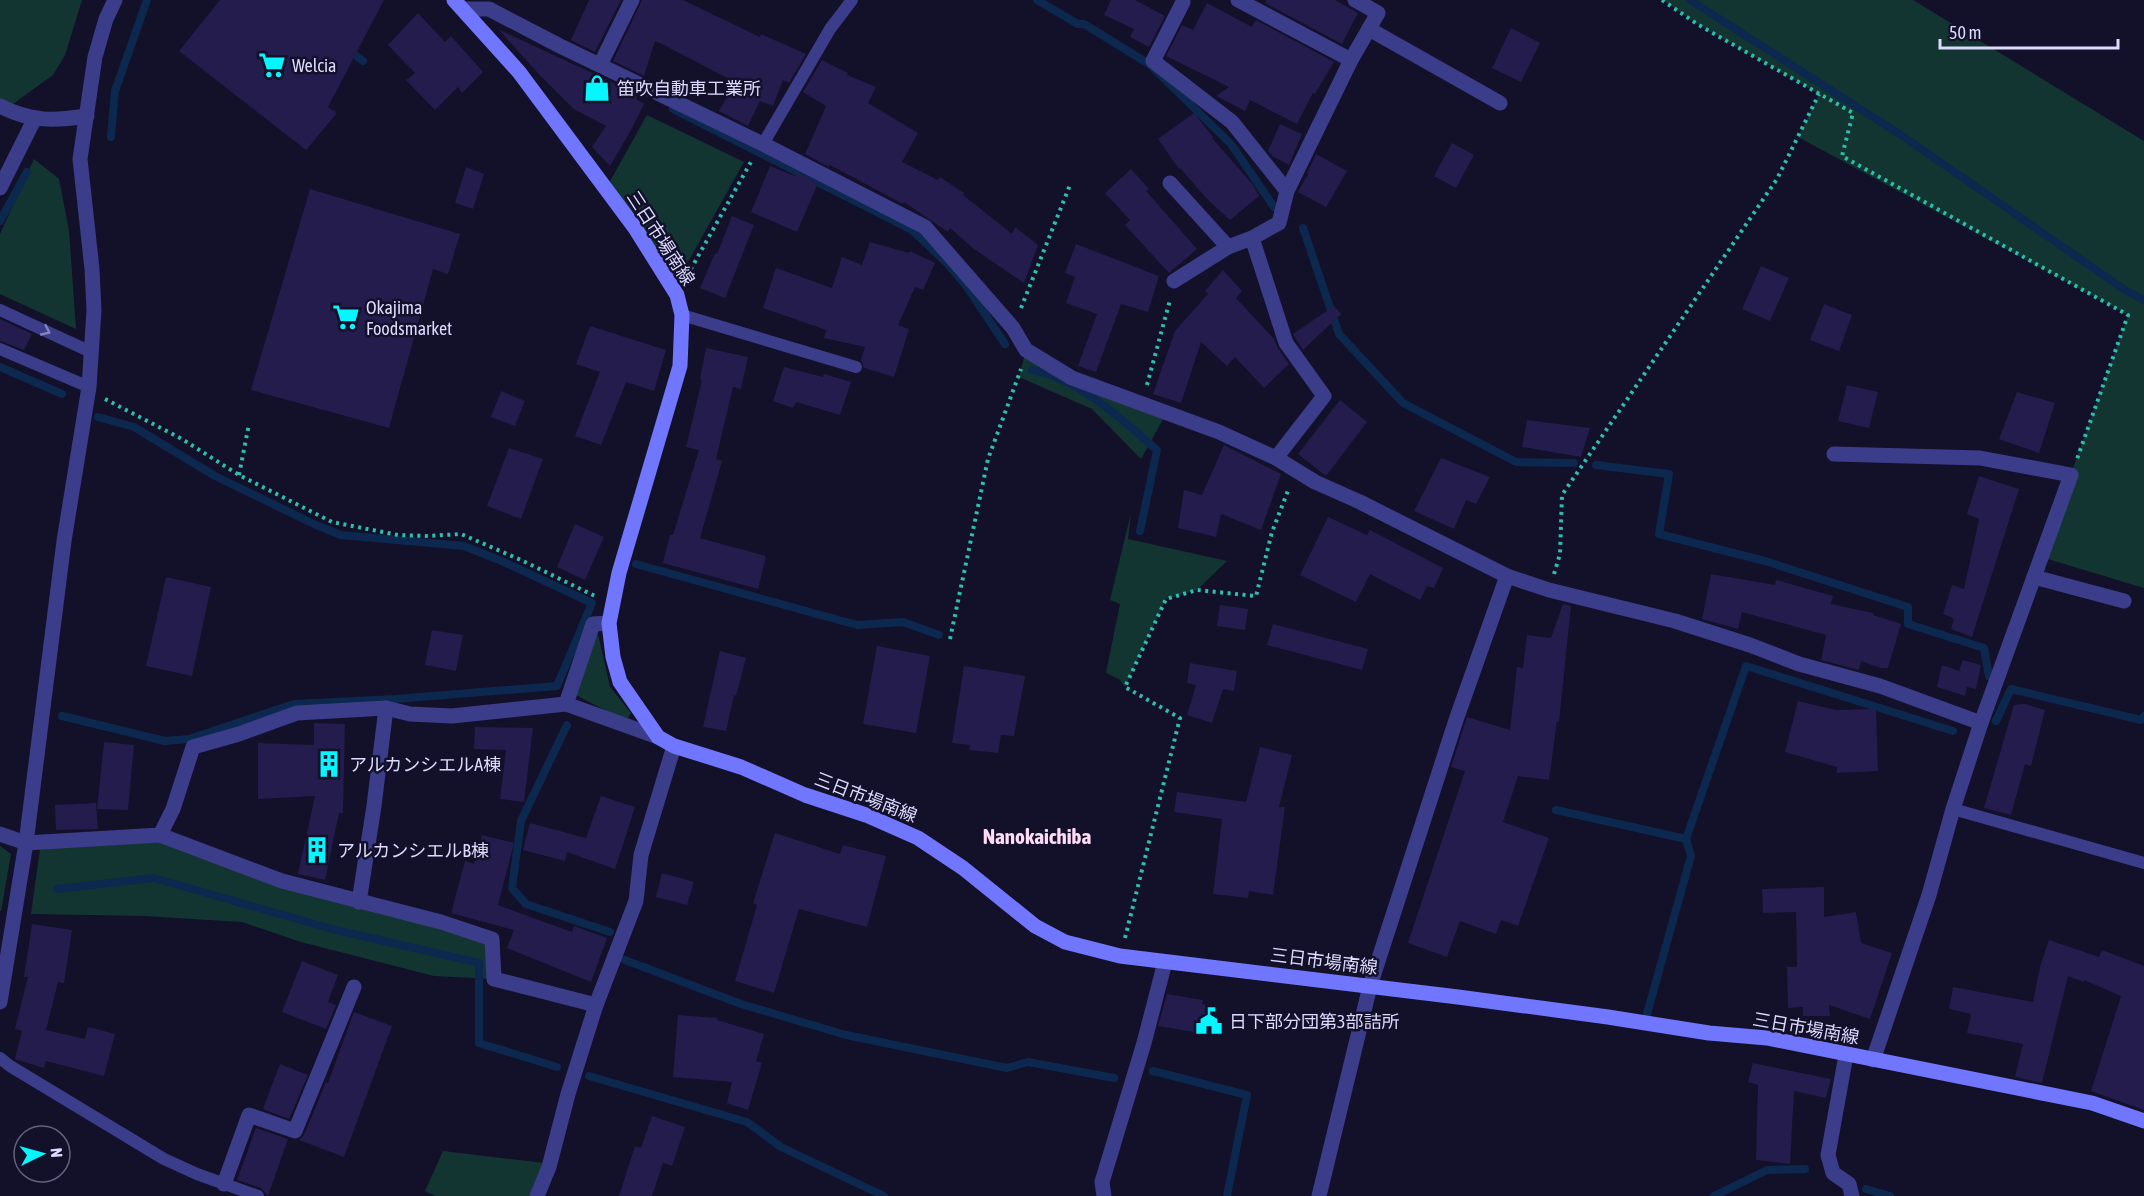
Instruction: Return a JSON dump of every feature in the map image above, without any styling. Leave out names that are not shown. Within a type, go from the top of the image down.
[{"type":"main road","name":"三日市場南線","points":[[459,4],[519,72],[629,219],[677,295],[682,315],[680,366],[648,471],[612,603],[609,623],[613,657],[621,682],[658,737],[674,746],[741,767],[805,795],[866,815],[918,838],[963,868],[1035,926],[1065,942],[1120,956],[1608,1017],[1709,1034],[1767,1038],[2092,1103],[2144,1121]]},
{"type":"street","points":[[0,1002],[26,843],[64,542],[89,389],[94,310],[80,159],[96,57],[106,19],[115,0]]},
{"type":"street","points":[[600,65],[632,0]]},
{"type":"street","points":[[1238,0],[1351,60]]},
{"type":"street","points":[[1174,281],[1228,247],[1279,224],[1287,191],[1351,60],[1378,13],[1355,0]]},
{"type":"street","points":[[1183,2],[1153,61],[1232,122],[1287,191]]},
{"type":"street","points":[[459,4],[489,9],[925,227],[1013,328],[1026,350],[1072,378],[1219,432],[1276,458],[1295,471],[1506,576],[1549,590],[1675,621],[1750,645],[1799,664],[1880,686],[1981,723]]},
{"type":"street","points":[[1369,29],[1500,103]]},
{"type":"street","points":[[0,106],[35,118],[54,121],[87,116]]},
{"type":"street","points":[[0,188],[35,118]]},
{"type":"street","points":[[1170,183],[1228,247]]},
{"type":"street","points":[[1252,238],[1286,344],[1324,396],[1276,458]]},
{"type":"street","points":[[1834,454],[1980,458],[2071,475],[1981,723],[1953,809],[1929,895],[1873,1060]]},
{"type":"street","points":[[1319,1196],[1370,986],[1456,720],[1506,576]]},
{"type":"street","points":[[2034,577],[2124,601]]},
{"type":"street","points":[[566,704],[593,624],[609,623]]},
{"type":"street","points":[[160,835],[173,808],[193,747],[239,734],[297,713],[386,708],[410,714],[452,716],[566,704],[658,737]]},
{"type":"street","points":[[359,902],[386,708]]},
{"type":"street","points":[[537,1196],[549,1167],[568,1094],[596,1005],[636,901],[641,855],[674,746]]},
{"type":"street","points":[[0,834],[26,843],[160,835],[282,881],[441,922],[492,939],[494,979],[596,1005]]},
{"type":"street","points":[[1104,1196],[1102,1182],[1144,1043],[1165,962]]},
{"type":"street","points":[[224,1184],[249,1115],[295,1131],[354,987]]},
{"type":"street","points":[[1846,1055],[1828,1155],[1833,1173],[1850,1184],[1852,1196]]},
{"type":"lane","points":[[763,144],[830,29],[852,0]]},
{"type":"lane","points":[[0,310],[92,352]]},
{"type":"lane","points":[[682,315],[856,367]]},
{"type":"lane","points":[[0,349],[89,389]]},
{"type":"lane","points":[[1953,809],[2144,863]]},
{"type":"lane","points":[[0,1058],[164,1160],[258,1196]]},
{"type":"path","points":[[1662,0],[1696,24],[1853,113],[1842,156],[2128,315],[2096,411],[2071,475]]},
{"type":"path","points":[[1549,590],[1560,554],[1562,495],[1778,179],[1819,94]]},
{"type":"path","points":[[677,295],[752,160]]},
{"type":"path","points":[[1013,328],[1070,185]]},
{"type":"path","points":[[1143,404],[1174,281]]},
{"type":"path","points":[[950,639],[988,459],[1019,377],[1026,350]]},
{"type":"path","points":[[89,389],[182,440],[239,475],[332,522],[398,535],[461,534],[612,603]]},
{"type":"path","points":[[239,475],[249,424]]},
{"type":"path","points":[[1120,956],[1180,717],[1125,687],[1166,599],[1197,590],[1256,596],[1272,532],[1295,471]]},
{"type":"green space","points":[[0,0],[82,0],[65,55],[53,75],[6,109],[0,106]]},
{"type":"green space","points":[[1663,0],[1913,0],[2144,141],[2144,588],[2041,557],[2128,315],[1798,137],[1819,94],[1697,24]]},
{"type":"green space","points":[[647,115],[744,162],[675,285],[608,185]]},
{"type":"green space","points":[[34,159],[59,179],[69,231],[76,329],[0,294],[0,234]]},
{"type":"green space","points":[[1026,350],[1167,412],[1141,459],[1092,409],[1019,377]]},
{"type":"green space","points":[[1131,513],[1128,539],[1227,561],[1197,590],[1166,599],[1125,687],[1119,679],[1106,673],[1120,604],[1110,600]]},
{"type":"green space","points":[[598,634],[610,687],[631,713],[626,721],[570,692]]},
{"type":"green space","points":[[160,835],[492,939],[494,979],[434,976],[301,942],[242,922],[144,916],[31,914],[41,842]]},
{"type":"green space","points":[[0,846],[11,854],[1,911],[0,911]]},
{"type":"green space","points":[[443,1151],[545,1163],[531,1196],[435,1196],[425,1191]]},
{"type":"building","name":"Welcia","points":[[220,0],[384,0],[328,107],[337,113],[306,150],[179,51]]},
{"type":"building","points":[[589,0],[621,0],[595,52],[571,40]]},
{"type":"building","points":[[642,0],[683,0],[760,37],[761,34],[806,54],[789,83],[783,80],[773,106],[760,101],[748,126],[719,111],[735,82],[662,44],[655,41],[644,76],[613,61]]},
{"type":"building","points":[[1111,0],[1135,0],[1165,16],[1149,47],[1130,37],[1134,29],[1104,15]]},
{"type":"building","points":[[1266,0],[1335,0],[1358,13],[1342,44],[1265,3]]},
{"type":"building","points":[[1207,3],[1252,27],[1256,20],[1334,62],[1315,94],[1313,93],[1297,124],[1250,100],[1245,111],[1216,96],[1229,87],[1166,56],[1182,25],[1193,30]]},
{"type":"building","points":[[418,13],[445,42],[451,36],[483,72],[462,93],[458,87],[435,110],[406,80],[415,73],[388,45]]},
{"type":"building","points":[[1511,28],[1540,43],[1521,82],[1492,68]]},
{"type":"building","points":[[498,29],[637,94],[636,99],[644,104],[610,166],[592,147],[606,126],[574,109]]},
{"type":"building","points":[[822,60],[848,73],[847,75],[876,87],[868,103],[918,133],[902,162],[938,180],[940,177],[964,193],[963,195],[1012,234],[1015,227],[1038,245],[1024,283],[974,249],[950,228],[948,232],[904,202],[903,204],[805,154],[826,106],[803,92]]},
{"type":"building","points":[[1194,113],[1212,138],[1253,185],[1259,196],[1230,220],[1179,169],[1158,139]]},
{"type":"building","points":[[1280,124],[1302,134],[1289,165],[1272,156],[1268,151]]},
{"type":"building","points":[[1452,143],[1474,155],[1456,188],[1434,176]]},
{"type":"building","points":[[1316,154],[1347,171],[1326,207],[1298,192]]},
{"type":"building","points":[[770,166],[795,176],[797,172],[818,183],[797,232],[751,212]]},
{"type":"building","points":[[466,167],[484,174],[473,209],[455,203]]},
{"type":"building","points":[[1131,169],[1149,189],[1146,191],[1197,249],[1169,273],[1125,225],[1130,220],[1105,193]]},
{"type":"building","name":"Okajima Foodsmarket","points":[[310,189],[460,234],[448,274],[433,269],[389,428],[251,390]]},
{"type":"building","points":[[732,216],[754,225],[725,298],[700,288]]},
{"type":"building","points":[[870,242],[909,253],[910,251],[935,263],[923,290],[915,287],[898,325],[909,329],[894,377],[864,368],[861,360],[865,347],[824,338],[826,330],[763,308],[776,268],[832,288],[842,257],[862,265]]},
{"type":"building","points":[[1076,244],[1159,276],[1148,312],[1121,304],[1096,372],[1078,366],[1097,314],[1066,303],[1075,277],[1065,273]]},
{"type":"building","points":[[1761,266],[1789,278],[1770,321],[1742,309]]},
{"type":"building","points":[[1223,270],[1242,291],[1236,298],[1274,339],[1289,364],[1264,388],[1235,357],[1227,366],[1201,342],[1181,403],[1153,394],[1175,331],[1208,294],[1205,291]]},
{"type":"building","points":[[1824,304],[1852,315],[1839,351],[1810,340]]},
{"type":"building","points":[[1334,306],[1341,314],[1303,350],[1293,334]]},
{"type":"building","points":[[0,319],[32,334],[24,350],[0,341]]},
{"type":"building","points":[[590,326],[666,350],[654,391],[626,382],[601,445],[575,436],[600,372],[576,364]]},
{"type":"building","points":[[706,348],[748,357],[741,389],[733,387],[716,459],[722,461],[700,538],[766,556],[758,589],[663,563],[670,535],[673,535],[699,450],[686,447],[702,380],[700,379]]},
{"type":"building","points":[[784,367],[823,377],[824,374],[851,382],[840,415],[796,402],[793,408],[773,401]]},
{"type":"building","points":[[1847,385],[1878,392],[1869,428],[1838,421]]},
{"type":"building","points":[[501,391],[525,401],[515,426],[491,417]]},
{"type":"building","points":[[2017,392],[2055,403],[2039,453],[1999,439]]},
{"type":"building","points":[[1340,400],[1367,422],[1326,476],[1298,454]]},
{"type":"building","points":[[1527,420],[1590,428],[1581,457],[1522,447]]},
{"type":"building","points":[[1224,445],[1281,474],[1261,530],[1221,514],[1216,537],[1178,528],[1184,490],[1202,495]]},
{"type":"building","points":[[509,448],[543,459],[521,519],[487,506]]},
{"type":"building","points":[[1441,458],[1490,477],[1476,504],[1466,500],[1454,529],[1414,511]]},
{"type":"building","points":[[1979,476],[2019,489],[1972,637],[1951,629],[1954,619],[1943,614],[1952,585],[1964,589],[1979,519],[1967,514]]},
{"type":"building","points":[[1328,517],[1367,535],[1370,530],[1443,568],[1434,588],[1427,586],[1420,600],[1370,574],[1356,602],[1300,575]]},
{"type":"building","points":[[575,524],[604,537],[585,580],[557,567]]},
{"type":"building","points":[[1711,574],[1775,585],[1776,580],[1833,596],[1831,604],[1873,613],[1873,615],[1901,624],[1888,668],[1880,668],[1861,661],[1859,670],[1821,660],[1826,635],[1742,612],[1738,629],[1702,619]]},
{"type":"building","points":[[166,577],[211,587],[192,676],[146,666]]},
{"type":"building","points":[[1563,604],[1571,606],[1559,722],[1557,721],[1549,780],[1518,776],[1503,822],[1549,838],[1518,926],[1501,920],[1496,934],[1460,921],[1447,957],[1408,943],[1465,771],[1451,767],[1467,717],[1510,730],[1517,667],[1523,668],[1527,635],[1551,638]]},
{"type":"building","points":[[1220,605],[1248,609],[1245,630],[1217,626]]},
{"type":"building","points":[[1273,624],[1368,649],[1362,670],[1267,645]]},
{"type":"building","points":[[432,630],[463,635],[456,671],[425,665]]},
{"type":"building","points":[[877,646],[930,656],[916,733],[863,724]]},
{"type":"building","points":[[720,651],[746,658],[726,731],[703,727]]},
{"type":"building","points":[[1963,660],[1981,665],[1976,689],[1967,687],[1965,696],[1937,687],[1942,665],[1959,671]]},
{"type":"building","points":[[1190,663],[1237,671],[1234,691],[1223,689],[1212,723],[1187,715],[1196,685],[1187,683]]},
{"type":"building","points":[[964,666],[1025,676],[1014,736],[1001,735],[998,753],[969,750],[970,745],[952,743]]},
{"type":"building","points":[[1798,701],[1836,710],[1876,709],[1878,771],[1837,773],[1837,767],[1785,752]]},
{"type":"building","points":[[2025,704],[2045,710],[2031,766],[2025,764],[2011,815],[1984,808],[2014,705]]},
{"type":"building","points":[[314,723],[345,724],[343,813],[339,813],[325,880],[298,874],[315,796],[258,799],[258,743],[314,745]]},
{"type":"building","points":[[475,727],[533,728],[524,802],[500,799],[506,750],[474,749]]},
{"type":"building","points":[[104,742],[134,745],[128,810],[97,809]]},
{"type":"building","points":[[1260,747],[1292,755],[1279,807],[1285,807],[1273,895],[1249,891],[1248,898],[1213,894],[1222,819],[1174,812],[1177,792],[1246,802]]},
{"type":"building","points":[[601,796],[635,807],[615,869],[567,852],[565,861],[523,850],[530,823],[586,838]]},
{"type":"building","points":[[96,803],[98,829],[56,830],[55,805]]},
{"type":"building","points":[[775,833],[840,854],[843,845],[886,856],[867,927],[799,909],[774,993],[735,981],[757,905],[753,903]]},
{"type":"building","points":[[482,835],[514,843],[498,905],[572,932],[574,926],[607,938],[591,982],[507,948],[514,930],[451,913],[465,861],[474,864]]},
{"type":"building","points":[[662,873],[694,882],[687,905],[656,897]]},
{"type":"building","points":[[1824,887],[1824,917],[1856,912],[1861,943],[1892,953],[1870,1019],[1829,1005],[1830,1016],[1803,1016],[1803,1007],[1788,1008],[1787,967],[1797,967],[1796,912],[1763,913],[1762,889]]},
{"type":"building","points":[[32,924],[72,930],[64,983],[58,982],[46,1030],[85,1039],[88,1027],[115,1034],[104,1076],[46,1061],[44,1068],[15,1059],[22,1031],[15,1029],[28,977],[24,977]]},
{"type":"building","points":[[2049,940],[2099,957],[2102,950],[2144,966],[2144,1110],[2091,1091],[2121,996],[2084,980],[2084,982],[2068,976],[2042,1083],[2015,1077],[2023,1044],[1967,1033],[1971,1014],[1949,1009],[1953,987],[2033,1002],[2040,967]]},
{"type":"building","points":[[302,961],[338,975],[328,1002],[336,1005],[326,1029],[282,1012]]},
{"type":"building","points":[[1167,994],[1203,1000],[1202,1004],[1218,1006],[1213,1035],[1158,1026]]},
{"type":"building","points":[[354,1012],[392,1026],[344,1157],[299,1140],[304,1135],[326,1082],[328,1083]]},
{"type":"building","points":[[678,1015],[717,1018],[717,1020],[764,1034],[756,1061],[762,1063],[748,1110],[727,1103],[732,1082],[673,1077]]},
{"type":"building","points":[[1753,1063],[1831,1079],[1826,1098],[1794,1091],[1790,1164],[1756,1160],[1758,1085],[1748,1082]]},
{"type":"building","points":[[280,1064],[308,1075],[289,1119],[263,1109]]},
{"type":"building","points":[[652,1116],[685,1127],[672,1166],[663,1163],[652,1196],[619,1196],[635,1146],[641,1148]]},
{"type":"building","points":[[256,1128],[288,1139],[268,1196],[261,1188],[237,1180]]},
{"type":"waterway","points":[[111,137],[115,91],[147,0]]},
{"type":"waterway","points":[[1037,0],[1078,24],[1084,24],[1149,64],[1231,144],[1274,207]]},
{"type":"waterway","points":[[1690,0],[1904,137],[2125,290],[2144,300]]},
{"type":"waterway","points":[[347,49],[363,61]]},
{"type":"waterway","points":[[673,109],[912,230],[946,262],[967,287],[1005,344]]},
{"type":"waterway","points":[[0,221],[27,172]]},
{"type":"waterway","points":[[1303,228],[1339,334],[1403,403],[1516,462],[1574,463]]},
{"type":"waterway","points":[[0,367],[62,394]]},
{"type":"waterway","points":[[1032,370],[1067,382],[1084,392],[1115,414],[1157,450],[1140,531]]},
{"type":"waterway","points":[[62,716],[165,741],[189,739],[294,704],[395,699],[557,686],[592,603],[464,546],[341,535],[215,476],[134,427],[98,417]]},
{"type":"waterway","points":[[1596,465],[1669,474],[1659,534],[1765,561],[1908,607],[1908,624],[1984,648],[1989,676]]},
{"type":"waterway","points":[[636,564],[857,625],[903,622],[939,635]]},
{"type":"waterway","points":[[1556,810],[1686,839],[1746,666],[1953,731]]},
{"type":"waterway","points":[[1996,721],[2011,689],[2141,720],[2144,716]]},
{"type":"waterway","points":[[567,725],[521,821],[512,888],[526,904],[610,932]]},
{"type":"waterway","points":[[1645,1021],[1691,856],[1686,839]]},
{"type":"waterway","points":[[57,889],[154,878],[332,929],[479,963],[479,1043],[557,1067]]},
{"type":"waterway","points":[[625,960],[741,1004],[846,1035],[1007,1068],[1028,1062],[1114,1078]]},
{"type":"waterway","points":[[1153,1071],[1247,1095],[1227,1196]]},
{"type":"waterway","points":[[589,1076],[747,1122],[781,1147],[884,1196]]},
{"type":"waterway","points":[[1714,1196],[1767,1170],[1805,1169]]},
{"type":"waterway","points":[[1866,1189],[1890,1196]]},
{"type":"place","name":"Welcia","points":[[272,65]]},
{"type":"place","name":"笛吹自動車工業所","points":[[597,88]]},
{"type":"place","name":"Okajima Foodsmarket","points":[[346,317]]},
{"type":"place","name":"アルカンシエルA棟","points":[[329,764]]},
{"type":"place","name":"アルカンシエルB棟","points":[[317,850]]},
{"type":"place","name":"日下部分団第3部詰所","points":[[1209,1021]]},
{"type":"district","name":"Nanokaichiba","points":[[1037,836]]}]
